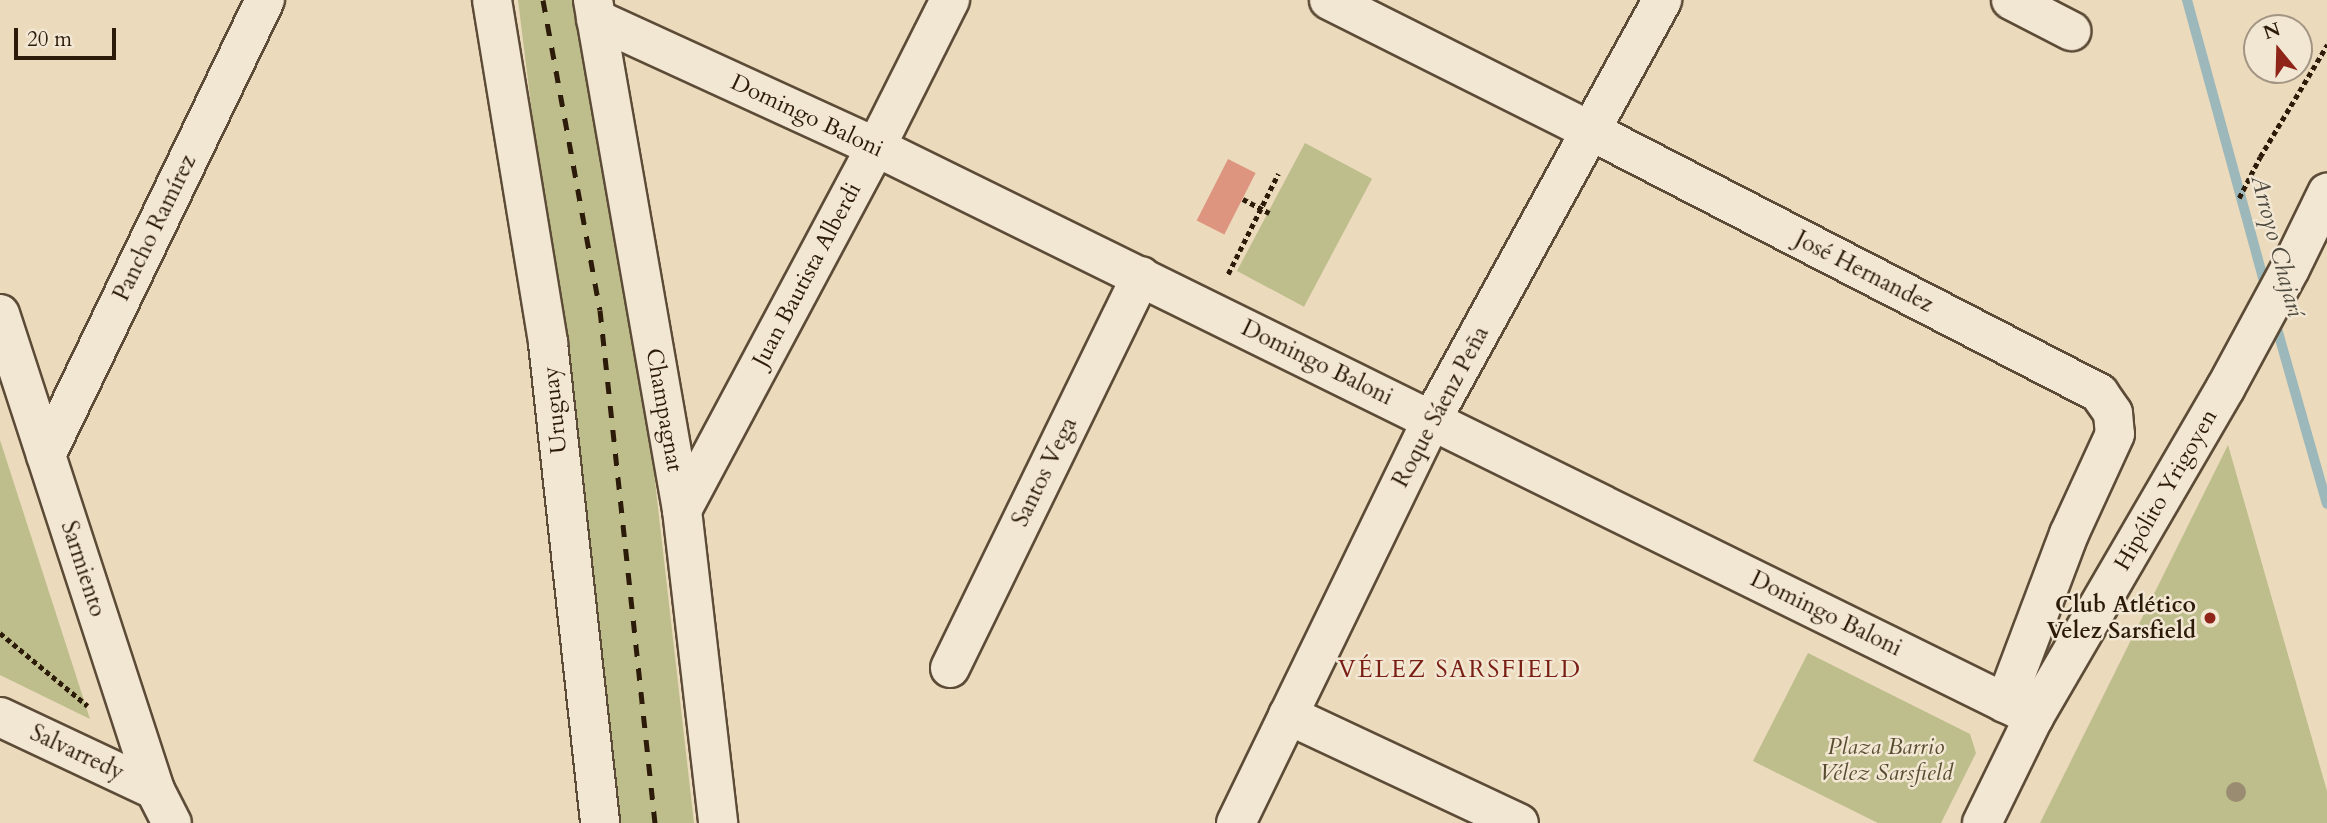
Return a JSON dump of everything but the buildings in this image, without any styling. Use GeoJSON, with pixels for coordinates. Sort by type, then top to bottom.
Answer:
{"type":"FeatureCollection","features":[{"type":"Feature","properties":{"kind":"street","name":"Pancho Ramírez"},"geometry":{"type":"LineString","coordinates":[[46,455],[265,0]]}},
{"type":"Feature","properties":{"kind":"street","name":"Uruguay"},"geometry":{"type":"LineString","coordinates":[[492,0],[548,343],[600,823]]}},
{"type":"Feature","properties":{"kind":"street","name":"Juan Bautista Alberdi"},"geometry":{"type":"LineString","coordinates":[[681,510],[876,147],[950,0]]}},
{"type":"Feature","properties":{"kind":"street","name":"José Hernandez"},"geometry":{"type":"LineString","coordinates":[[1329,0],[1591,131],[2099,393],[2113,413],[2115,434],[2069,534],[2019,710]]}},
{"type":"Feature","properties":{"kind":"street","name":"Roque Sáenz Peña"},"geometry":{"type":"LineString","coordinates":[[1236,823],[1432,419],[1662,0]]}},
{"type":"Feature","properties":{"kind":"street"},"geometry":{"type":"LineString","coordinates":[[2011,0],[2071,31]]}},
{"type":"Feature","properties":{"kind":"street","name":"Domingo Baloni"},"geometry":{"type":"LineString","coordinates":[[595,9],[2019,710]]}},
{"type":"Feature","properties":{"kind":"street","name":"Champagnat"},"geometry":{"type":"LineString","coordinates":[[595,9],[681,510],[718,823]]}},
{"type":"Feature","properties":{"kind":"street","name":"Hipólito Yrigoyen"},"geometry":{"type":"LineString","coordinates":[[1982,823],[2019,710],[2225,389],[2290,269],[2327,193]]}},
{"type":"Feature","properties":{"kind":"street","name":"Santos Vega"},"geometry":{"type":"LineString","coordinates":[[950,668],[1141,276]]}},
{"type":"Feature","properties":{"kind":"street","name":"Sarmiento"},"geometry":{"type":"LineString","coordinates":[[0,314],[155,790],[172,823]]}},
{"type":"Feature","properties":{"kind":"street"},"geometry":{"type":"LineString","coordinates":[[1288,716],[1519,823]]}},
{"type":"Feature","properties":{"kind":"street","name":"Salvarredy"},"geometry":{"type":"LineString","coordinates":[[0,717],[155,790]]}},
{"type":"Feature","properties":{"kind":"path"},"geometry":{"type":"LineString","coordinates":[[2239,198],[2260,157],[2327,46]]}},
{"type":"Feature","properties":{"kind":"path"},"geometry":{"type":"LineString","coordinates":[[1228,274],[1278,174]]}},
{"type":"Feature","properties":{"kind":"path"},"geometry":{"type":"LineString","coordinates":[[1242,199],[1269,213]]}},
{"type":"Feature","properties":{"kind":"path"},"geometry":{"type":"LineString","coordinates":[[0,633],[92,709]]}},
{"type":"Feature","properties":{"kind":"green space"},"geometry":{"type":"Polygon","coordinates":[[[518,0],[593,0],[634,297],[694,823],[615,823],[568,404],[518,0]]]}},
{"type":"Feature","properties":{"kind":"green space"},"geometry":{"type":"Polygon","coordinates":[[[1305,143],[1372,179],[1304,307],[1237,271],[1305,143]]]}},
{"type":"Feature","properties":{"kind":"green space"},"geometry":{"type":"Polygon","coordinates":[[[0,440],[90,719],[0,675],[0,440]]]}},
{"type":"Feature","properties":{"kind":"green space","name":"Club Atlético Velez Sarsfield"},"geometry":{"type":"Polygon","coordinates":[[[2228,445],[2327,791],[2327,823],[2040,823],[2228,445]]]}},
{"type":"Feature","properties":{"kind":"green space","name":"Plaza Barrio Vélez Sarsfield"},"geometry":{"type":"Polygon","coordinates":[[[1808,653],[1970,734],[1976,753],[1941,823],[1878,823],[1753,761],[1808,653]]]}},
{"type":"Feature","properties":{"kind":"waterway","name":"Arroyo Chajarí"},"geometry":{"type":"LineString","coordinates":[[2187,0],[2267,293]]}},
{"type":"Feature","properties":{"kind":"waterway","name":"Arroyo Chajarí"},"geometry":{"type":"LineString","coordinates":[[2274,318],[2327,504]]}},
{"type":"Feature","properties":{"kind":"railway"},"geometry":{"type":"LineString","coordinates":[[543,0],[600,310],[655,823]]}},
{"type":"Feature","properties":{"kind":"place","name":"Club Atlético Velez Sarsfield"},"geometry":{"type":"Point","coordinates":[2210,618]}},
{"type":"Feature","properties":{"kind":"district","name":"VÉLEZ SARSFIELD"},"geometry":{"type":"Point","coordinates":[1460,670]}}]}
